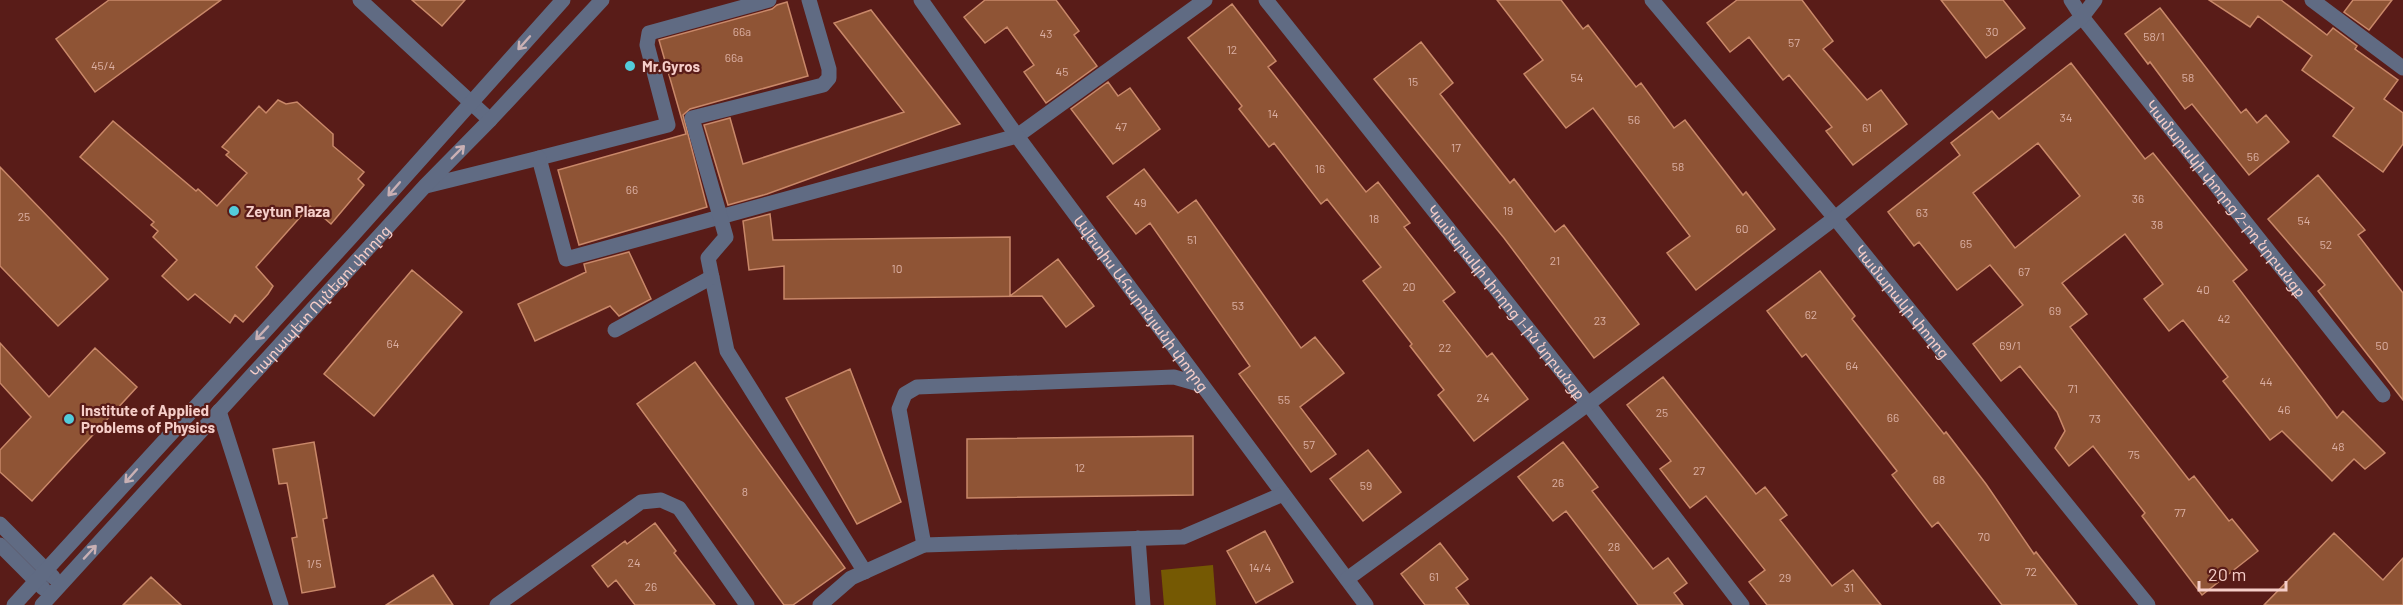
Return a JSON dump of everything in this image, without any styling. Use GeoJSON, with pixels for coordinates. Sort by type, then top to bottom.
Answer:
{"type":"FeatureCollection","features":[{"type":"Feature","properties":{"kind":"street"},"geometry":{"type":"LineString","coordinates":[[360,0],[490,120]]}},
{"type":"Feature","properties":{"kind":"street","name":"Կարապետ Ուլնեցու փողոց"},"geometry":{"type":"LineString","coordinates":[[14,605],[353,235],[563,0]]}},
{"type":"Feature","properties":{"kind":"street","name":"Կարապետ Ուլնեցու փողոց"},"geometry":{"type":"LineString","coordinates":[[51,595],[425,186],[602,0]]}},
{"type":"Feature","properties":{"kind":"street"},"geometry":{"type":"LineString","coordinates":[[668,124],[647,45],[649,33],[769,0]]}},
{"type":"Feature","properties":{"kind":"street"},"geometry":{"type":"LineString","coordinates":[[425,186],[823,85],[828,78],[829,69],[809,0]]}},
{"type":"Feature","properties":{"kind":"street","name":"Ավետիս Ահարոնյանի փողոց"},"geometry":{"type":"LineString","coordinates":[[921,0],[1017,136],[1366,605]]}},
{"type":"Feature","properties":{"kind":"street"},"geometry":{"type":"LineString","coordinates":[[539,158],[566,259],[1017,136],[1205,0]]}},
{"type":"Feature","properties":{"kind":"street","name":"Կամարակի փողոց 1-ին նրբանցք"},"geometry":{"type":"LineString","coordinates":[[1266,0],[1588,404],[1742,605]]}},
{"type":"Feature","properties":{"kind":"street","name":"Կամարակի փողոց"},"geometry":{"type":"LineString","coordinates":[[1652,0],[1835,218],[2148,605]]}},
{"type":"Feature","properties":{"kind":"street","name":"Կամարակի փողոց 2-րդ նրբանցք"},"geometry":{"type":"LineString","coordinates":[[2071,0],[2082,17],[2383,395]]}},
{"type":"Feature","properties":{"kind":"street"},"geometry":{"type":"LineString","coordinates":[[1347,579],[1588,404],[1835,218],[2082,17],[2095,0]]}},
{"type":"Feature","properties":{"kind":"street"},"geometry":{"type":"LineString","coordinates":[[2312,0],[2403,68]]}},
{"type":"Feature","properties":{"kind":"street"},"geometry":{"type":"LineString","coordinates":[[692,118],[726,237],[708,258],[726,351],[865,572]]}},
{"type":"Feature","properties":{"kind":"street"},"geometry":{"type":"LineString","coordinates":[[615,330],[712,277]]}},
{"type":"Feature","properties":{"kind":"street"},"geometry":{"type":"LineString","coordinates":[[924,545],[899,409],[905,394],[917,387],[1174,377],[1202,385]]}},
{"type":"Feature","properties":{"kind":"street"},"geometry":{"type":"LineString","coordinates":[[219,411],[281,605]]}},
{"type":"Feature","properties":{"kind":"street"},"geometry":{"type":"LineString","coordinates":[[820,605],[851,578],[924,545],[1184,537],[1283,494]]}},
{"type":"Feature","properties":{"kind":"street"},"geometry":{"type":"LineString","coordinates":[[497,605],[641,502],[661,500],[679,508],[747,605]]}},
{"type":"Feature","properties":{"kind":"street"},"geometry":{"type":"LineString","coordinates":[[0,524],[41,576],[51,595]]}},
{"type":"Feature","properties":{"kind":"street"},"geometry":{"type":"LineString","coordinates":[[1138,538],[1143,605]]}},
{"type":"Feature","properties":{"kind":"street"},"geometry":{"type":"LineString","coordinates":[[0,546],[41,576]]}},
{"type":"Feature","properties":{"kind":"shaded area"},"geometry":{"type":"Polygon","coordinates":[[[1213,565],[1216,605],[1164,605],[1161,570],[1213,565]]]}},
{"type":"Feature","properties":{"kind":"building"},"geometry":{"type":"Polygon","coordinates":[[[109,0],[221,0],[95,92],[56,39],[109,0]]]}},
{"type":"Feature","properties":{"kind":"building"},"geometry":{"type":"Polygon","coordinates":[[[412,0],[465,0],[442,26],[412,0]]]}},
{"type":"Feature","properties":{"kind":"building"},"geometry":{"type":"Polygon","coordinates":[[[985,0],[1056,0],[1079,31],[1074,35],[1097,66],[1046,103],[1024,72],[1034,65],[1007,27],[985,43],[964,17],[985,0]]]}},
{"type":"Feature","properties":{"kind":"building"},"geometry":{"type":"Polygon","coordinates":[[[1497,0],[1561,0],[1583,29],[1588,25],[1636,87],[1641,83],[1674,128],[1685,120],[1743,195],[1746,192],[1775,229],[1696,290],[1667,253],[1690,236],[1593,108],[1566,128],[1524,74],[1543,60],[1497,0]]]}},
{"type":"Feature","properties":{"kind":"building"},"geometry":{"type":"Polygon","coordinates":[[[1737,0],[1802,0],[1833,41],[1823,49],[1867,100],[1881,90],[1907,124],[1853,165],[1826,131],[1832,127],[1789,75],[1783,80],[1749,37],[1730,52],[1707,23],[1737,0]]]}},
{"type":"Feature","properties":{"kind":"building"},"geometry":{"type":"Polygon","coordinates":[[[1941,0],[2003,0],[2025,28],[1986,58],[1941,0]]]}},
{"type":"Feature","properties":{"kind":"building"},"geometry":{"type":"Polygon","coordinates":[[[2209,0],[2281,0],[2327,35],[2333,28],[2357,46],[2355,49],[2398,80],[2384,99],[2403,113],[2403,144],[2383,172],[2333,136],[2354,108],[2302,70],[2312,56],[2258,16],[2250,27],[2209,0]]]}},
{"type":"Feature","properties":{"kind":"building"},"geometry":{"type":"Polygon","coordinates":[[[2353,0],[2392,0],[2369,30],[2344,12],[2353,0]]]}},
{"type":"Feature","properties":{"kind":"building"},"geometry":{"type":"Polygon","coordinates":[[[787,2],[808,76],[690,109],[683,115],[707,207],[579,245],[558,170],[686,134],[659,40],[772,9],[787,2]]]}},
{"type":"Feature","properties":{"kind":"building"},"geometry":{"type":"Polygon","coordinates":[[[1232,4],[1276,61],[1268,67],[1366,192],[1378,182],[1410,223],[1404,227],[1455,292],[1443,301],[1487,357],[1492,353],[1528,399],[1474,441],[1438,395],[1444,390],[1363,281],[1381,267],[1327,199],[1321,204],[1274,143],[1269,147],[1239,109],[1242,106],[1188,38],[1232,4]]]}},
{"type":"Feature","properties":{"kind":"building"},"geometry":{"type":"Polygon","coordinates":[[[2160,8],[2241,113],[2246,109],[2257,123],[2266,115],[2289,142],[2249,175],[2192,104],[2185,109],[2150,62],[2148,64],[2125,34],[2160,8]]]}},
{"type":"Feature","properties":{"kind":"building"},"geometry":{"type":"Polygon","coordinates":[[[871,10],[960,124],[767,194],[728,205],[704,125],[730,118],[743,164],[904,112],[834,23],[871,10]]]}},
{"type":"Feature","properties":{"kind":"building"},"geometry":{"type":"Polygon","coordinates":[[[1421,42],[1453,83],[1440,94],[1510,183],[1514,179],[1555,232],[1564,225],[1639,324],[1594,358],[1504,238],[1374,79],[1421,42]]]}},
{"type":"Feature","properties":{"kind":"building"},"geometry":{"type":"Polygon","coordinates":[[[2071,63],[2145,159],[2153,153],[2247,270],[2233,281],[2337,418],[2343,411],[2385,453],[2365,469],[2354,459],[2332,481],[2282,431],[2270,440],[2223,381],[2228,377],[2183,320],[2169,331],[2144,299],[2163,284],[2125,234],[2062,283],[2087,314],[2070,327],[2189,480],[2194,476],[2229,521],[2232,519],[2258,551],[2202,595],[2142,516],[2145,513],[2093,446],[2069,466],[2055,448],[2065,431],[2057,412],[2020,366],[2001,381],[1973,344],[2023,305],[1990,265],[1957,290],[1919,242],[1914,246],[1888,212],[1960,155],[1951,143],[1992,111],[1999,119],[2071,63]],[[2038,143],[1973,193],[2015,248],[2080,196],[2038,143]]]}},
{"type":"Feature","properties":{"kind":"building"},"geometry":{"type":"Polygon","coordinates":[[[1108,82],[1118,96],[1130,88],[1160,129],[1113,164],[1071,109],[1108,82]]]}},
{"type":"Feature","properties":{"kind":"building","name":"Zeytun Plaza"},"geometry":{"type":"Polygon","coordinates":[[[278,100],[286,104],[297,102],[333,134],[333,146],[364,172],[358,179],[364,185],[331,224],[310,206],[256,267],[273,286],[268,294],[243,322],[235,315],[230,323],[195,294],[188,300],[162,276],[177,260],[153,237],[158,231],[151,225],[154,222],[80,157],[113,121],[217,206],[247,173],[226,155],[229,152],[222,147],[259,106],[266,113],[278,100]]]}},
{"type":"Feature","properties":{"kind":"building"},"geometry":{"type":"Polygon","coordinates":[[[0,167],[108,279],[58,326],[0,266],[0,167]]]}},
{"type":"Feature","properties":{"kind":"building"},"geometry":{"type":"Polygon","coordinates":[[[1144,169],[1178,213],[1196,200],[1301,348],[1315,337],[1344,373],[1300,407],[1336,454],[1311,472],[1239,374],[1250,366],[1150,223],[1136,234],[1107,197],[1144,169]]]}},
{"type":"Feature","properties":{"kind":"building"},"geometry":{"type":"Polygon","coordinates":[[[2318,175],[2365,230],[2358,235],[2403,293],[2403,400],[2318,291],[2325,285],[2268,219],[2318,175]]]}},
{"type":"Feature","properties":{"kind":"building"},"geometry":{"type":"Polygon","coordinates":[[[770,214],[773,240],[1010,237],[1010,296],[1058,259],[1094,306],[1066,327],[1042,296],[784,299],[784,266],[749,270],[743,221],[770,214]]]}},
{"type":"Feature","properties":{"kind":"building"},"geometry":{"type":"Polygon","coordinates":[[[629,252],[651,299],[619,316],[610,306],[535,341],[518,304],[586,272],[584,264],[629,252]]]}},
{"type":"Feature","properties":{"kind":"building"},"geometry":{"type":"Polygon","coordinates":[[[412,270],[462,312],[374,416],[324,374],[412,270]]]}},
{"type":"Feature","properties":{"kind":"building"},"geometry":{"type":"Polygon","coordinates":[[[1820,271],[1855,316],[1852,319],[1944,434],[1946,432],[1986,484],[2034,554],[2036,552],[2077,605],[2002,605],[1938,522],[1932,527],[1892,475],[1897,471],[1806,354],[1802,357],[1767,311],[1820,271]]]}},
{"type":"Feature","properties":{"kind":"building","name":"Institute of Applied Problems of Physics"},"geometry":{"type":"Polygon","coordinates":[[[0,343],[49,397],[95,348],[137,387],[32,501],[0,472],[0,450],[31,417],[0,383],[0,343]]]}},
{"type":"Feature","properties":{"kind":"building"},"geometry":{"type":"Polygon","coordinates":[[[695,362],[845,568],[793,605],[784,605],[637,404],[695,362]]]}},
{"type":"Feature","properties":{"kind":"building"},"geometry":{"type":"Polygon","coordinates":[[[850,369],[901,502],[857,524],[786,398],[850,369]]]}},
{"type":"Feature","properties":{"kind":"building"},"geometry":{"type":"Polygon","coordinates":[[[1663,377],[1756,494],[1765,487],[1787,515],[1780,520],[1832,586],[1853,570],[1881,605],[1767,605],[1749,582],[1765,570],[1706,496],[1690,508],[1660,469],[1671,461],[1627,405],[1663,377]]]}},
{"type":"Feature","properties":{"kind":"building"},"geometry":{"type":"Polygon","coordinates":[[[1193,436],[1193,495],[967,498],[967,439],[1193,436]]]}},
{"type":"Feature","properties":{"kind":"building"},"geometry":{"type":"Polygon","coordinates":[[[314,442],[327,518],[323,519],[335,587],[302,593],[292,538],[297,537],[287,483],[279,484],[273,449],[314,442]]]}},
{"type":"Feature","properties":{"kind":"building"},"geometry":{"type":"Polygon","coordinates":[[[1563,442],[1598,487],[1592,491],[1653,569],[1668,558],[1687,583],[1674,593],[1683,605],[1638,605],[1566,511],[1553,521],[1518,477],[1563,442]]]}},
{"type":"Feature","properties":{"kind":"building"},"geometry":{"type":"Polygon","coordinates":[[[1368,450],[1401,492],[1363,521],[1330,479],[1368,450]]]}},
{"type":"Feature","properties":{"kind":"building"},"geometry":{"type":"Polygon","coordinates":[[[655,523],[676,551],[674,553],[715,605],[635,605],[616,580],[608,587],[592,566],[625,541],[627,544],[655,523]]]}},
{"type":"Feature","properties":{"kind":"building"},"geometry":{"type":"Polygon","coordinates":[[[1265,531],[1293,582],[1256,603],[1227,551],[1265,531]]]}},
{"type":"Feature","properties":{"kind":"building"},"geometry":{"type":"Polygon","coordinates":[[[2334,533],[2383,580],[2403,558],[2403,605],[2264,605],[2334,533]]]}},
{"type":"Feature","properties":{"kind":"building"},"geometry":{"type":"Polygon","coordinates":[[[1440,543],[1468,579],[1456,588],[1469,605],[1425,605],[1401,574],[1440,543]]]}},
{"type":"Feature","properties":{"kind":"building"},"geometry":{"type":"Polygon","coordinates":[[[433,575],[453,605],[386,605],[433,575]]]}},
{"type":"Feature","properties":{"kind":"building"},"geometry":{"type":"Polygon","coordinates":[[[151,577],[181,605],[123,605],[151,577]]]}},
{"type":"Feature","properties":{"kind":"place","name":"Mr.Gyros"},"geometry":{"type":"Point","coordinates":[630,66]}},
{"type":"Feature","properties":{"kind":"place","name":"Zeytun Plaza"},"geometry":{"type":"Point","coordinates":[234,211]}},
{"type":"Feature","properties":{"kind":"place","name":"Institute of Applied Problems of Physics"},"geometry":{"type":"Point","coordinates":[69,419]}}]}
